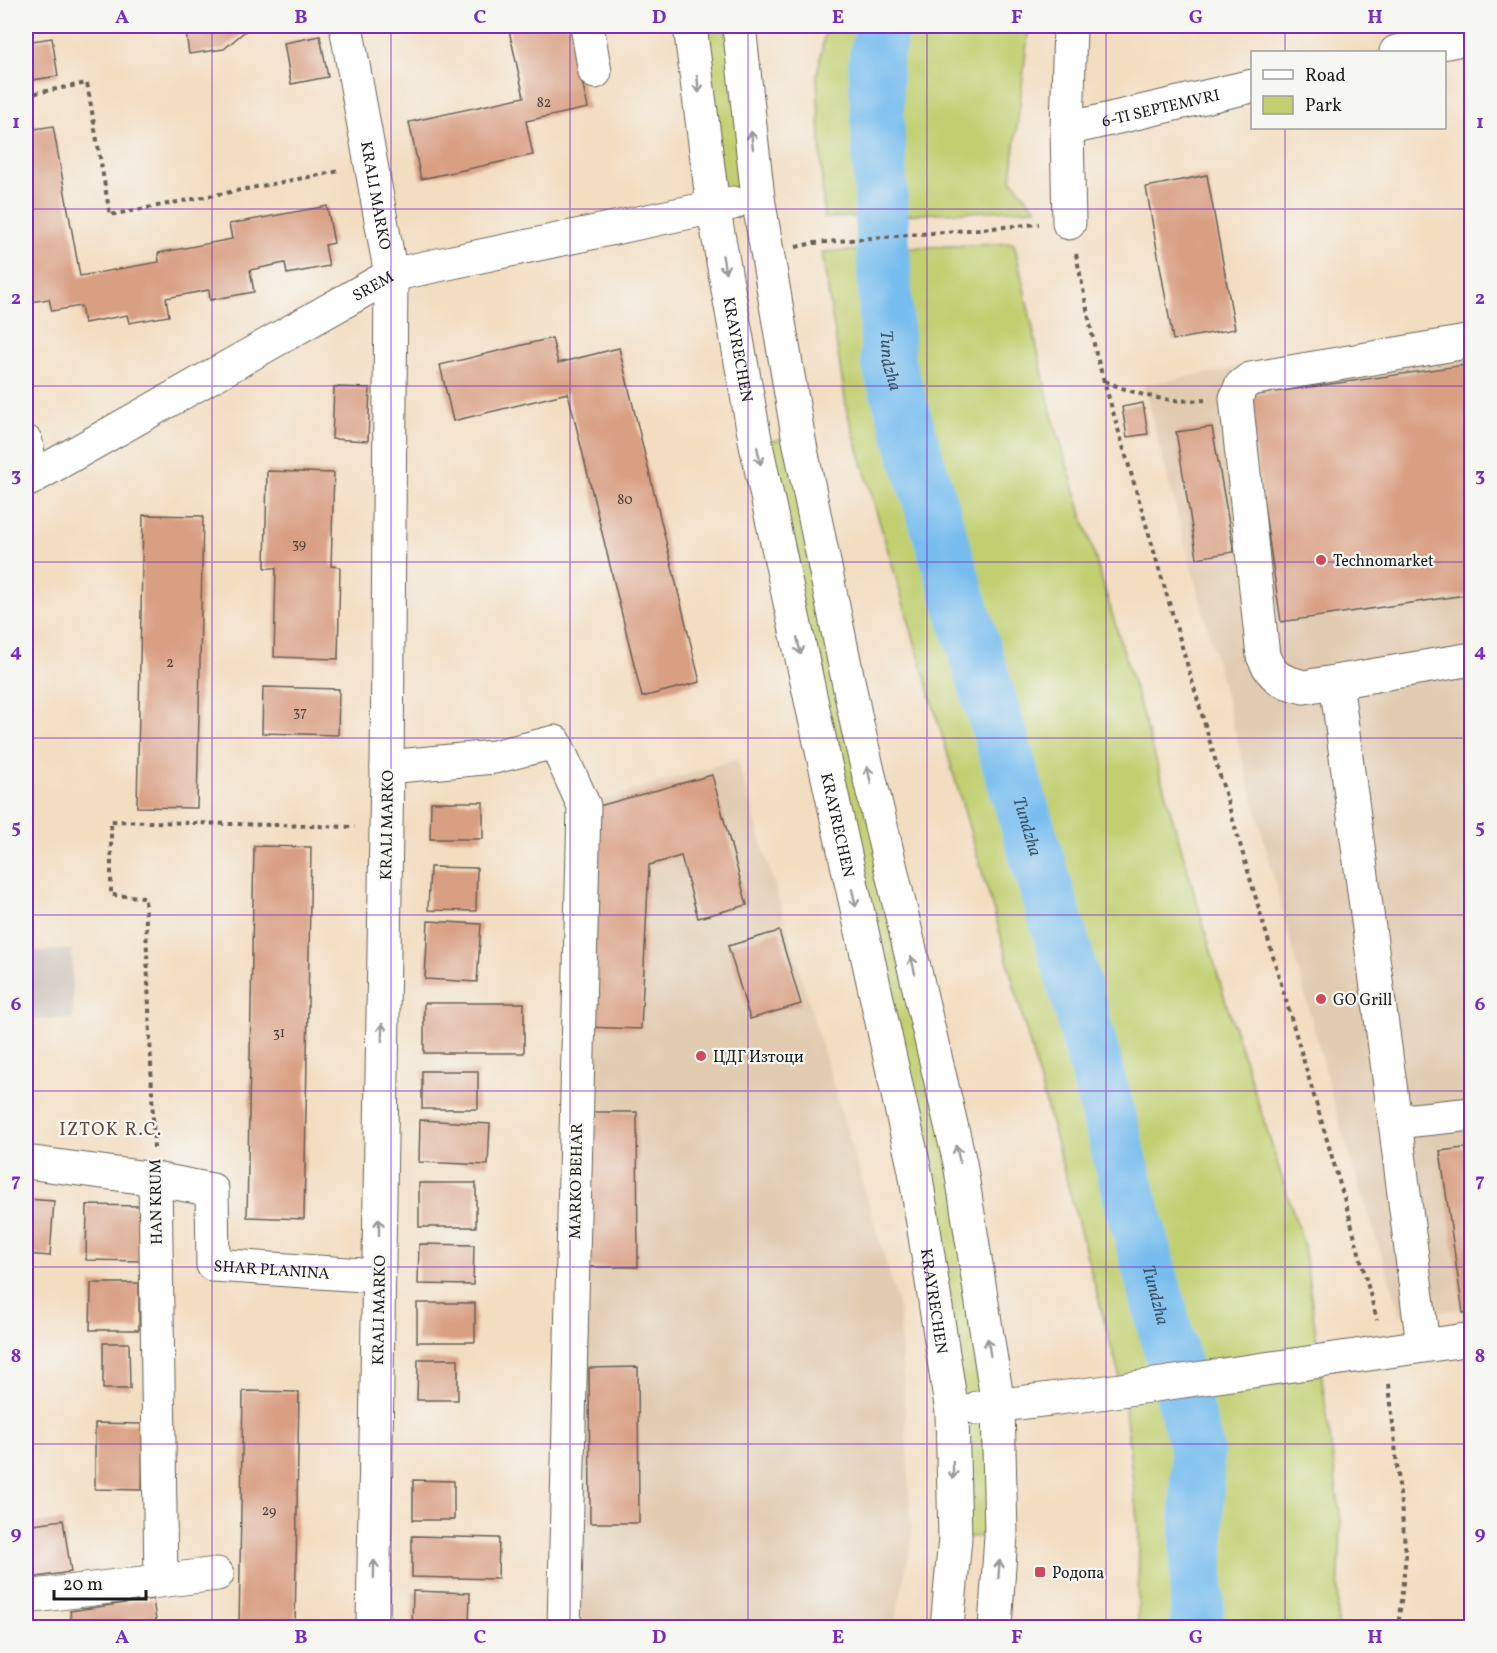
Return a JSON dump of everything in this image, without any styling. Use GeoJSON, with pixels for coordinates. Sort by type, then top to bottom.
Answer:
{"type":"FeatureCollection","features":[{"type":"Feature","properties":{"kind":"street","name":"KRALI MARKO"},"geometry":{"type":"LineString","coordinates":[[346,26],[391,275],[387,767],[373,1628]]}},
{"type":"Feature","properties":{"kind":"street"},"geometry":{"type":"LineString","coordinates":[[587,26],[595,72]]}},
{"type":"Feature","properties":{"kind":"street","name":"KRAYRECHEN"},"geometry":{"type":"LineString","coordinates":[[690,26],[713,206],[756,445],[915,1171],[952,1412],[955,1539],[948,1628]]}},
{"type":"Feature","properties":{"kind":"street"},"geometry":{"type":"LineString","coordinates":[[739,26],[758,198],[798,435],[857,724],[960,1163],[998,1405],[1001,1535],[995,1628]]}},
{"type":"Feature","properties":{"kind":"street"},"geometry":{"type":"LineString","coordinates":[[1059,223],[1067,129],[1070,26]]}},
{"type":"Feature","properties":{"kind":"street"},"geometry":{"type":"LineString","coordinates":[[1407,42],[1472,37]]}},
{"type":"Feature","properties":{"kind":"street","name":"6-TI SEPTEMVRI"},"geometry":{"type":"LineString","coordinates":[[1067,129],[1251,86]]}},
{"type":"Feature","properties":{"kind":"street","name":"SREM"},"geometry":{"type":"LineString","coordinates":[[29,479],[391,275],[758,198]]}},
{"type":"Feature","properties":{"kind":"street"},"geometry":{"type":"LineString","coordinates":[[1472,341],[1250,379],[1241,386],[1236,398],[1263,656],[1270,672],[1281,681],[1304,687],[1472,659]]}},
{"type":"Feature","properties":{"kind":"street"},"geometry":{"type":"LineString","coordinates":[[26,442],[29,479]]}},
{"type":"Feature","properties":{"kind":"street"},"geometry":{"type":"LineString","coordinates":[[1336,682],[1423,1345]]}},
{"type":"Feature","properties":{"kind":"street","name":"MARKO BEHAR"},"geometry":{"type":"LineString","coordinates":[[387,767],[494,757],[555,742],[584,806],[564,1628]]}},
{"type":"Feature","properties":{"kind":"street"},"geometry":{"type":"LineString","coordinates":[[1395,1122],[1472,1114]]}},
{"type":"Feature","properties":{"kind":"street","name":"SHAR PLANINA"},"geometry":{"type":"LineString","coordinates":[[26,1162],[155,1179],[212,1190],[213,1265],[378,1276]]}},
{"type":"Feature","properties":{"kind":"street","name":"HAN KRUM"},"geometry":{"type":"LineString","coordinates":[[155,1179],[161,1580]]}},
{"type":"Feature","properties":{"kind":"street"},"geometry":{"type":"LineString","coordinates":[[952,1412],[1472,1340]]}},
{"type":"Feature","properties":{"kind":"street"},"geometry":{"type":"LineString","coordinates":[[26,1597],[217,1574]]}},
{"type":"Feature","properties":{"kind":"path"},"geometry":{"type":"LineString","coordinates":[[26,95],[87,84],[110,215],[371,165]]}},
{"type":"Feature","properties":{"kind":"path"},"geometry":{"type":"LineString","coordinates":[[814,243],[1059,223],[1346,1203],[1377,1353],[1406,1555],[1398,1628]]}},
{"type":"Feature","properties":{"kind":"path"},"geometry":{"type":"LineString","coordinates":[[1104,381],[1131,393],[1162,400],[1197,401],[1236,398]]}},
{"type":"Feature","properties":{"kind":"path","name":"HAN KRUM"},"geometry":{"type":"LineString","coordinates":[[155,1179],[145,897],[111,896],[111,821],[386,828]]}},
{"type":"Feature","properties":{"kind":"shaded area"},"geometry":{"type":"Polygon","coordinates":[[[1471,326],[1471,1308],[1401,1316],[1339,1123],[1143,385],[1471,326]]]}},
{"type":"Feature","properties":{"kind":"shaded area","name":"ЦДГ Изтоци"},"geometry":{"type":"Polygon","coordinates":[[[737,759],[899,1307],[912,1540],[894,1627],[564,1628],[584,806],[737,759]]]}},
{"type":"Feature","properties":{"kind":"shaded area"},"geometry":{"type":"Polygon","coordinates":[[[72,950],[73,1019],[26,1019],[26,951],[72,950]]]}},
{"type":"Feature","properties":{"kind":"green space"},"geometry":{"type":"Polygon","coordinates":[[[690,26],[739,26],[758,198],[713,206],[690,26]]]}},
{"type":"Feature","properties":{"kind":"green space"},"geometry":{"type":"Polygon","coordinates":[[[826,26],[1029,26],[1011,179],[1036,209],[824,218],[817,76],[826,26]]]}},
{"type":"Feature","properties":{"kind":"green space"},"geometry":{"type":"Polygon","coordinates":[[[1014,243],[1051,412],[1144,719],[1224,996],[1304,1246],[1341,1520],[1337,1627],[1138,1627],[1139,1537],[1123,1390],[998,926],[847,411],[822,252],[1014,243]]]}},
{"type":"Feature","properties":{"kind":"green space"},"geometry":{"type":"Polygon","coordinates":[[[798,435],[960,1163],[1001,1535],[955,1538],[952,1412],[757,445],[798,435]]]}},
{"type":"Feature","properties":{"kind":"building"},"geometry":{"type":"Polygon","coordinates":[[[185,26],[251,26],[224,49],[189,54],[185,26]]]}},
{"type":"Feature","properties":{"kind":"building"},"geometry":{"type":"Polygon","coordinates":[[[508,26],[570,26],[588,108],[526,121],[533,155],[421,179],[409,122],[524,97],[508,26]]]}},
{"type":"Feature","properties":{"kind":"building"},"geometry":{"type":"Polygon","coordinates":[[[320,36],[328,77],[291,84],[284,43],[320,36]]]}},
{"type":"Feature","properties":{"kind":"building"},"geometry":{"type":"Polygon","coordinates":[[[52,38],[58,76],[26,81],[26,42],[52,38]]]}},
{"type":"Feature","properties":{"kind":"building"},"geometry":{"type":"Polygon","coordinates":[[[33,114],[35,129],[53,126],[80,276],[159,262],[158,253],[232,239],[229,224],[327,206],[334,243],[325,245],[329,266],[287,274],[285,263],[250,270],[254,292],[210,300],[209,290],[166,298],[169,316],[129,323],[127,315],[84,323],[81,306],[52,311],[49,299],[30,302],[26,277],[26,115],[33,114]]]}},
{"type":"Feature","properties":{"kind":"building"},"geometry":{"type":"Polygon","coordinates":[[[1207,175],[1235,329],[1173,340],[1146,187],[1207,175]]]}},
{"type":"Feature","properties":{"kind":"building"},"geometry":{"type":"Polygon","coordinates":[[[552,338],[558,363],[619,348],[700,682],[642,697],[568,393],[453,421],[440,365],[552,338]]]}},
{"type":"Feature","properties":{"kind":"building"},"geometry":{"type":"Polygon","coordinates":[[[1472,364],[1472,594],[1281,622],[1248,396],[1472,364]]]}},
{"type":"Feature","properties":{"kind":"building"},"geometry":{"type":"Polygon","coordinates":[[[334,387],[370,388],[368,441],[332,439],[334,387]]]}},
{"type":"Feature","properties":{"kind":"building"},"geometry":{"type":"Polygon","coordinates":[[[1143,403],[1148,434],[1127,437],[1122,407],[1143,403]]]}},
{"type":"Feature","properties":{"kind":"building"},"geometry":{"type":"Polygon","coordinates":[[[1212,427],[1234,552],[1197,558],[1176,432],[1212,427]]]}},
{"type":"Feature","properties":{"kind":"building"},"geometry":{"type":"Polygon","coordinates":[[[267,471],[334,473],[331,566],[340,567],[338,659],[274,657],[276,568],[265,568],[267,471]]]}},
{"type":"Feature","properties":{"kind":"building"},"geometry":{"type":"Polygon","coordinates":[[[143,515],[203,516],[197,808],[137,807],[143,515]]]}},
{"type":"Feature","properties":{"kind":"building"},"geometry":{"type":"Polygon","coordinates":[[[263,687],[339,689],[338,735],[262,733],[263,687]]]}},
{"type":"Feature","properties":{"kind":"building"},"geometry":{"type":"Polygon","coordinates":[[[712,775],[747,905],[698,918],[681,856],[649,865],[641,1029],[585,1027],[595,807],[712,775]]]}},
{"type":"Feature","properties":{"kind":"building"},"geometry":{"type":"Polygon","coordinates":[[[431,802],[483,802],[483,839],[430,839],[431,802]]]}},
{"type":"Feature","properties":{"kind":"building"},"geometry":{"type":"Polygon","coordinates":[[[254,846],[311,847],[304,1219],[247,1217],[254,846]]]}},
{"type":"Feature","properties":{"kind":"building"},"geometry":{"type":"Polygon","coordinates":[[[430,867],[477,868],[476,911],[428,910],[430,867]]]}},
{"type":"Feature","properties":{"kind":"building"},"geometry":{"type":"Polygon","coordinates":[[[428,921],[481,924],[477,982],[425,979],[428,921]]]}},
{"type":"Feature","properties":{"kind":"building"},"geometry":{"type":"Polygon","coordinates":[[[779,931],[801,1004],[750,1019],[728,946],[779,931]]]}},
{"type":"Feature","properties":{"kind":"building"},"geometry":{"type":"Polygon","coordinates":[[[424,1003],[524,1003],[524,1053],[424,1053],[424,1003]]]}},
{"type":"Feature","properties":{"kind":"building"},"geometry":{"type":"Polygon","coordinates":[[[422,1071],[478,1071],[478,1109],[422,1109],[422,1071]]]}},
{"type":"Feature","properties":{"kind":"building"},"geometry":{"type":"Polygon","coordinates":[[[588,1112],[637,1112],[638,1267],[589,1267],[588,1112]]]}},
{"type":"Feature","properties":{"kind":"building"},"geometry":{"type":"Polygon","coordinates":[[[420,1120],[490,1124],[488,1165],[419,1162],[420,1120]]]}},
{"type":"Feature","properties":{"kind":"building"},"geometry":{"type":"Polygon","coordinates":[[[1472,1147],[1472,1312],[1463,1313],[1440,1151],[1472,1147]]]}},
{"type":"Feature","properties":{"kind":"building"},"geometry":{"type":"Polygon","coordinates":[[[419,1183],[476,1183],[476,1227],[419,1227],[419,1183]]]}},
{"type":"Feature","properties":{"kind":"building"},"geometry":{"type":"Polygon","coordinates":[[[26,1199],[54,1201],[50,1256],[26,1254],[26,1199]]]}},
{"type":"Feature","properties":{"kind":"building"},"geometry":{"type":"Polygon","coordinates":[[[87,1205],[143,1206],[142,1261],[86,1260],[87,1205]]]}},
{"type":"Feature","properties":{"kind":"building"},"geometry":{"type":"Polygon","coordinates":[[[419,1244],[474,1245],[473,1285],[418,1284],[419,1244]]]}},
{"type":"Feature","properties":{"kind":"building"},"geometry":{"type":"Polygon","coordinates":[[[91,1283],[139,1283],[139,1330],[90,1330],[91,1283]]]}},
{"type":"Feature","properties":{"kind":"building"},"geometry":{"type":"Polygon","coordinates":[[[417,1303],[475,1303],[475,1342],[417,1342],[417,1303]]]}},
{"type":"Feature","properties":{"kind":"building"},"geometry":{"type":"Polygon","coordinates":[[[103,1343],[129,1343],[130,1389],[103,1389],[103,1343]]]}},
{"type":"Feature","properties":{"kind":"building"},"geometry":{"type":"Polygon","coordinates":[[[418,1359],[458,1359],[458,1400],[417,1400],[418,1359]]]}},
{"type":"Feature","properties":{"kind":"building"},"geometry":{"type":"Polygon","coordinates":[[[638,1367],[639,1523],[590,1523],[589,1368],[638,1367]]]}},
{"type":"Feature","properties":{"kind":"building"},"geometry":{"type":"Polygon","coordinates":[[[243,1391],[299,1392],[295,1628],[239,1628],[243,1391]]]}},
{"type":"Feature","properties":{"kind":"building"},"geometry":{"type":"Polygon","coordinates":[[[95,1423],[143,1424],[142,1490],[95,1489],[95,1423]]]}},
{"type":"Feature","properties":{"kind":"building"},"geometry":{"type":"Polygon","coordinates":[[[413,1480],[454,1481],[454,1520],[413,1520],[413,1480]]]}},
{"type":"Feature","properties":{"kind":"building"},"geometry":{"type":"Polygon","coordinates":[[[63,1520],[71,1572],[30,1578],[26,1525],[63,1520]]]}},
{"type":"Feature","properties":{"kind":"building"},"geometry":{"type":"Polygon","coordinates":[[[412,1536],[499,1538],[498,1579],[412,1577],[412,1536]]]}},
{"type":"Feature","properties":{"kind":"building"},"geometry":{"type":"Polygon","coordinates":[[[413,1591],[470,1593],[469,1628],[412,1628],[413,1591]]]}},
{"type":"Feature","properties":{"kind":"building"},"geometry":{"type":"Polygon","coordinates":[[[153,1599],[157,1628],[72,1628],[70,1611],[153,1599]]]}},
{"type":"Feature","properties":{"kind":"waterway","name":"Tundzha"},"geometry":{"type":"LineString","coordinates":[[883,26],[875,61],[888,362],[1066,954],[1197,1450],[1197,1628]]}},
{"type":"Feature","properties":{"kind":"place","name":"Technomarket"},"geometry":{"type":"Point","coordinates":[1321,560]}},
{"type":"Feature","properties":{"kind":"place","name":"GO Grill"},"geometry":{"type":"Point","coordinates":[1321,999]}},
{"type":"Feature","properties":{"kind":"place","name":"ЦДГ Изтоци"},"geometry":{"type":"Point","coordinates":[701,1056]}},
{"type":"Feature","properties":{"kind":"place","name":"Родопа"},"geometry":{"type":"Point","coordinates":[1040,1572]}},
{"type":"Feature","properties":{"kind":"district","name":"IZTOK R.C."},"geometry":{"type":"Point","coordinates":[111,1129]}}]}
